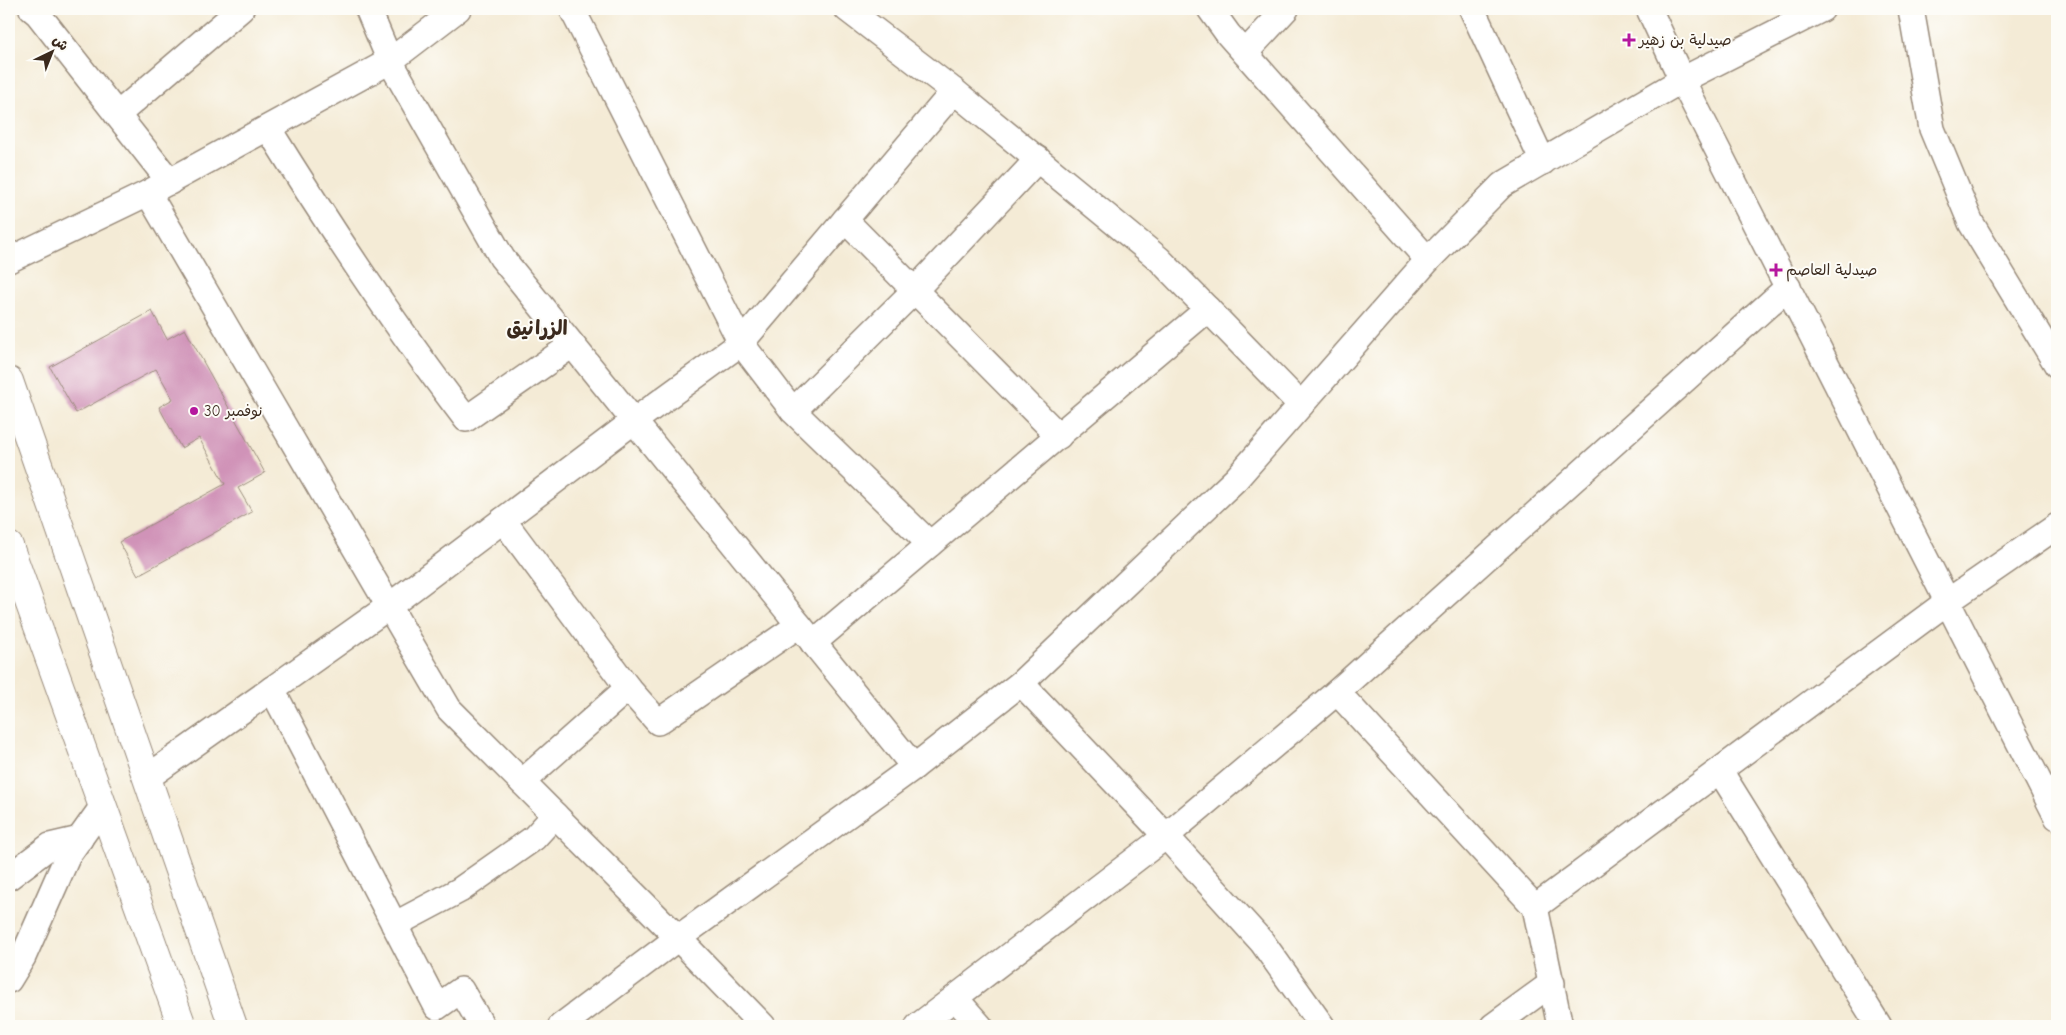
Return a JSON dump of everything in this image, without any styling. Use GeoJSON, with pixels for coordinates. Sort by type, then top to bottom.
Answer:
{"type":"FeatureCollection","features":[{"type":"Feature","properties":{"kind":"street"},"geometry":{"type":"LineString","coordinates":[[117,115],[241,9]]}},
{"type":"Feature","properties":{"kind":"street"},"geometry":{"type":"LineString","coordinates":[[368,9],[390,61],[502,258],[914,767]]}},
{"type":"Feature","properties":{"kind":"street"},"geometry":{"type":"LineString","coordinates":[[9,260],[159,187],[390,61],[458,9]]}},
{"type":"Feature","properties":{"kind":"street"},"geometry":{"type":"LineString","coordinates":[[572,9],[741,343],[793,411],[930,544]]}},
{"type":"Feature","properties":{"kind":"street"},"geometry":{"type":"LineString","coordinates":[[847,9],[954,90],[1159,259],[1301,405]]}},
{"type":"Feature","properties":{"kind":"street"},"geometry":{"type":"LineString","coordinates":[[1210,9],[1245,53],[1428,260]]}},
{"type":"Feature","properties":{"kind":"street"},"geometry":{"type":"LineString","coordinates":[[1245,53],[1286,9]]}},
{"type":"Feature","properties":{"kind":"street"},"geometry":{"type":"LineString","coordinates":[[1472,9],[1543,162]]}},
{"type":"Feature","properties":{"kind":"street"},"geometry":{"type":"LineString","coordinates":[[1649,9],[1682,80],[2057,817]]}},
{"type":"Feature","properties":{"kind":"street"},"geometry":{"type":"LineString","coordinates":[[561,1026],[678,938],[914,767],[1021,683],[1236,479],[1428,260],[1502,185],[1682,80],[1822,9]]}},
{"type":"Feature","properties":{"kind":"street"},"geometry":{"type":"LineString","coordinates":[[1911,9],[1932,129],[1971,223],[2057,365]]}},
{"type":"Feature","properties":{"kind":"street"},"geometry":{"type":"LineString","coordinates":[[38,10],[117,115],[159,187],[388,607],[449,709],[678,938],[763,1026]]}},
{"type":"Feature","properties":{"kind":"street"},"geometry":{"type":"LineString","coordinates":[[148,777],[388,607],[634,421],[741,343],[954,90]]}},
{"type":"Feature","properties":{"kind":"street"},"geometry":{"type":"LineString","coordinates":[[268,128],[312,200],[421,360],[466,420],[572,345]]}},
{"type":"Feature","properties":{"kind":"street"},"geometry":{"type":"LineString","coordinates":[[793,411],[915,290],[1038,159]]}},
{"type":"Feature","properties":{"kind":"street"},"geometry":{"type":"LineString","coordinates":[[845,220],[1059,436]]}},
{"type":"Feature","properties":{"kind":"street"},"geometry":{"type":"LineString","coordinates":[[918,1026],[1166,836],[1337,692],[1788,287]]}},
{"type":"Feature","properties":{"kind":"street"},"geometry":{"type":"LineString","coordinates":[[503,520],[628,688],[658,722],[806,634],[930,544],[1208,309]]}},
{"type":"Feature","properties":{"kind":"street"},"geometry":{"type":"LineString","coordinates":[[9,381],[233,1026]]}},
{"type":"Feature","properties":{"kind":"street"},"geometry":{"type":"LineString","coordinates":[[1535,907],[1948,602],[2057,526]]}},
{"type":"Feature","properties":{"kind":"street"},"geometry":{"type":"LineString","coordinates":[[9,546],[182,1026]]}},
{"type":"Feature","properties":{"kind":"street"},"geometry":{"type":"LineString","coordinates":[[1021,683],[1166,836],[1262,942],[1322,1026]]}},
{"type":"Feature","properties":{"kind":"street"},"geometry":{"type":"LineString","coordinates":[[522,782],[628,688]]}},
{"type":"Feature","properties":{"kind":"street"},"geometry":{"type":"LineString","coordinates":[[272,689],[437,1007],[462,990],[482,1026]]}},
{"type":"Feature","properties":{"kind":"street"},"geometry":{"type":"LineString","coordinates":[[1337,692],[1535,907],[1560,1026]]}},
{"type":"Feature","properties":{"kind":"street"},"geometry":{"type":"LineString","coordinates":[[1720,770],[1879,1026]]}},
{"type":"Feature","properties":{"kind":"street"},"geometry":{"type":"LineString","coordinates":[[9,980],[23,957],[68,855],[102,806]]}},
{"type":"Feature","properties":{"kind":"street"},"geometry":{"type":"LineString","coordinates":[[394,925],[460,890],[534,838],[555,815]]}},
{"type":"Feature","properties":{"kind":"street"},"geometry":{"type":"LineString","coordinates":[[9,877],[50,846],[80,838]]}},
{"type":"Feature","properties":{"kind":"street"},"geometry":{"type":"LineString","coordinates":[[1493,1026],[1552,983]]}},
{"type":"Feature","properties":{"kind":"street"},"geometry":{"type":"LineString","coordinates":[[955,998],[980,1026]]}},
{"type":"Feature","properties":{"kind":"building"},"geometry":{"type":"Polygon","coordinates":[[[152,311],[167,339],[185,329],[265,473],[238,488],[252,512],[138,575],[119,542],[225,484],[199,438],[181,448],[159,407],[173,399],[156,369],[76,413],[50,367],[152,311]]]}},
{"type":"Feature","properties":{"kind":"place","name":"صيدلية بن زهير"},"geometry":{"type":"Point","coordinates":[1629,40]}},
{"type":"Feature","properties":{"kind":"place","name":"صيدلية العاصم"},"geometry":{"type":"Point","coordinates":[1776,270]}},
{"type":"Feature","properties":{"kind":"place","name":"30 نوفمبر"},"geometry":{"type":"Point","coordinates":[194,411]}},
{"type":"Feature","properties":{"kind":"district","name":"الزرانيق"},"geometry":{"type":"Point","coordinates":[537,328]}}]}
